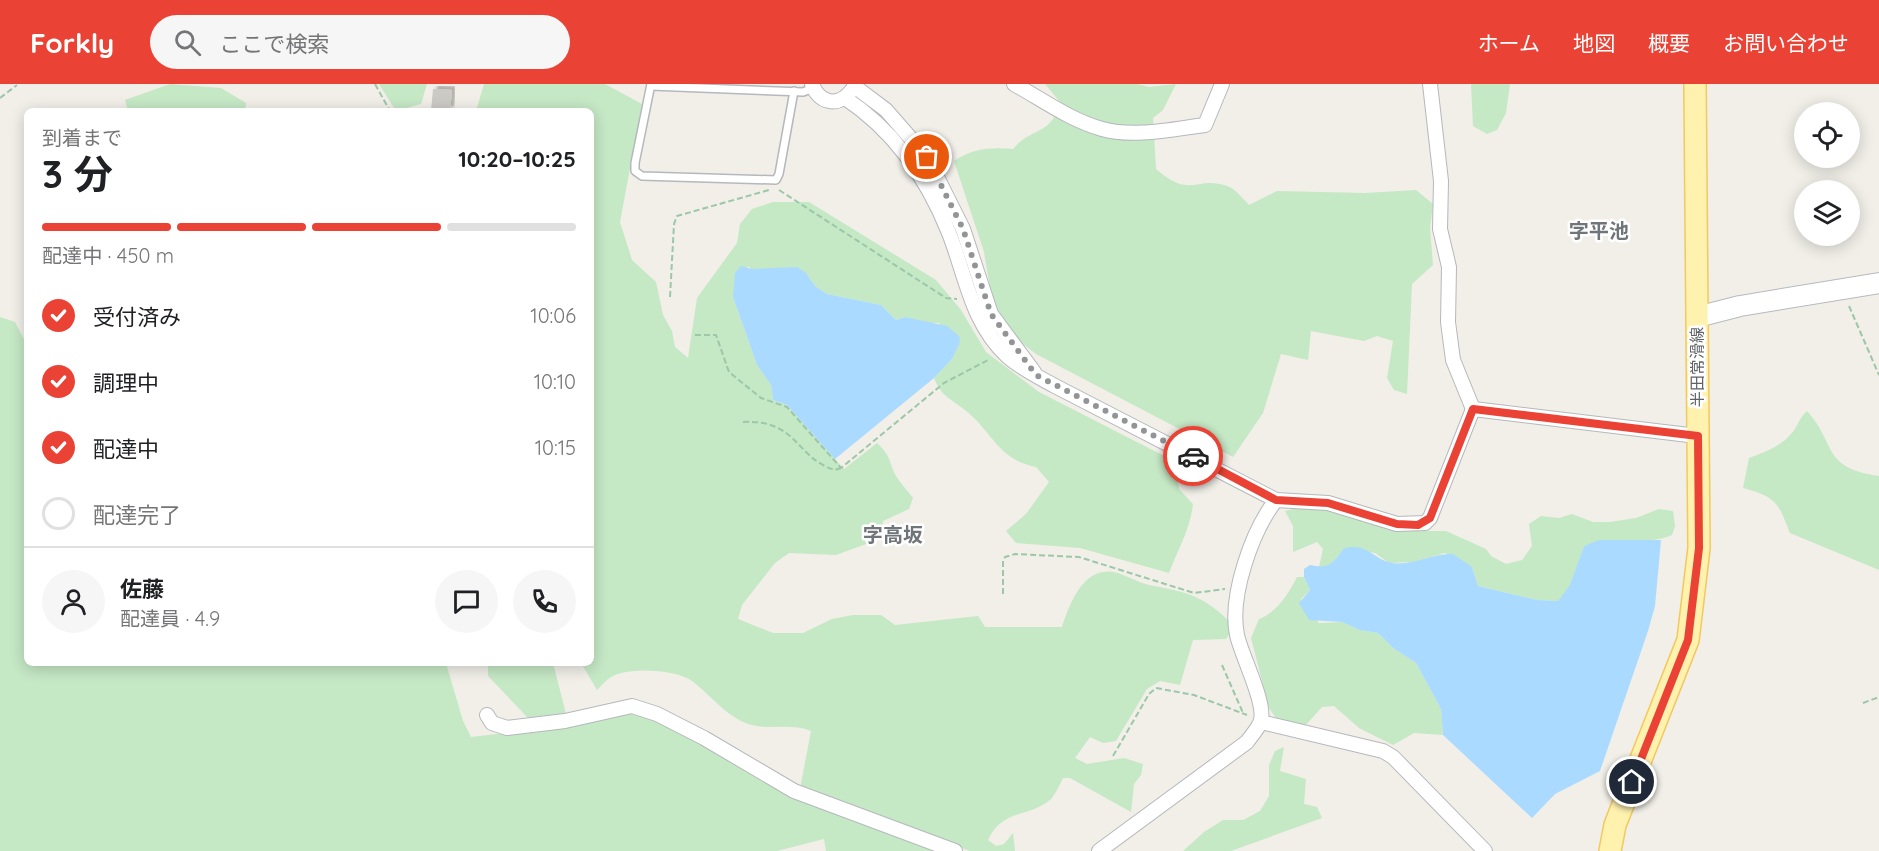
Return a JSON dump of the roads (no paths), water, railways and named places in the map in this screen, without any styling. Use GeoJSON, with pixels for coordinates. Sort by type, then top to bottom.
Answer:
{"type":"FeatureCollection","features":[{"type":"Feature","properties":{"kind":"main road","name":"半田常滑線"},"geometry":{"type":"LineString","coordinates":[[1610,851],[1615,825],[1688,640],[1699,548],[1695,84]]}},
{"type":"Feature","properties":{"kind":"street"},"geometry":{"type":"LineString","coordinates":[[1014,84],[1080,121],[1102,129],[1123,131],[1205,125],[1222,84]]}},
{"type":"Feature","properties":{"kind":"street"},"geometry":{"type":"LineString","coordinates":[[845,98],[877,121],[914,165],[944,223],[969,297],[984,326],[1003,352],[1017,365],[1276,500],[1328,503],[1397,524],[1425,523],[1430,518],[1473,409],[1453,360],[1448,321],[1449,267],[1440,229],[1441,181],[1430,84]]}},
{"type":"Feature","properties":{"kind":"street"},"geometry":{"type":"LineString","coordinates":[[813,86],[824,100],[834,102],[845,98],[854,85],[886,110],[927,157],[958,217],[991,314],[1036,375]]}},
{"type":"Feature","properties":{"kind":"street"},"geometry":{"type":"LineString","coordinates":[[877,121],[886,110]]}},
{"type":"Feature","properties":{"kind":"street"},"geometry":{"type":"LineString","coordinates":[[944,223],[958,217]]}},
{"type":"Feature","properties":{"kind":"street"},"geometry":{"type":"LineString","coordinates":[[962,273],[976,268]]}},
{"type":"Feature","properties":{"kind":"street"},"geometry":{"type":"LineString","coordinates":[[1697,317],[1879,283]]}},
{"type":"Feature","properties":{"kind":"street"},"geometry":{"type":"LineString","coordinates":[[1473,409],[1698,436]]}},
{"type":"Feature","properties":{"kind":"street"},"geometry":{"type":"LineString","coordinates":[[1099,851],[1247,742],[1261,722],[1261,707],[1237,634],[1239,585],[1265,514],[1276,500]]}},
{"type":"Feature","properties":{"kind":"street"},"geometry":{"type":"LineString","coordinates":[[487,715],[492,723],[507,728],[565,721],[632,706],[657,714],[704,738],[794,791],[955,851]]}},
{"type":"Feature","properties":{"kind":"street"},"geometry":{"type":"LineString","coordinates":[[1261,722],[1383,750],[1393,757],[1485,851]]}},
{"type":"Feature","properties":{"kind":"lane"},"geometry":{"type":"LineString","coordinates":[[794,91],[776,180],[642,176],[635,171],[651,85],[794,91],[813,86]]}},
{"type":"Feature","properties":{"kind":"water"},"geometry":{"type":"Polygon","coordinates":[[[741,266],[752,269],[797,267],[806,273],[815,286],[827,294],[881,305],[896,320],[905,317],[947,326],[959,336],[960,342],[952,359],[934,378],[835,459],[787,405],[773,400],[771,385],[757,365],[733,297],[735,273],[741,266]]]}},
{"type":"Feature","properties":{"kind":"water"},"geometry":{"type":"Polygon","coordinates":[[[1599,540],[1661,540],[1655,606],[1600,771],[1555,794],[1532,818],[1443,735],[1441,709],[1416,663],[1393,648],[1378,633],[1360,630],[1342,622],[1309,620],[1299,603],[1310,590],[1304,577],[1304,569],[1310,565],[1326,566],[1343,549],[1351,547],[1364,549],[1392,563],[1407,563],[1438,555],[1453,554],[1472,567],[1478,586],[1537,600],[1558,601],[1570,585],[1584,546],[1599,540]]]}},
{"type":"Feature","properties":{"kind":"district","name":"字平池"},"geometry":{"type":"Point","coordinates":[1599,231]}},
{"type":"Feature","properties":{"kind":"district","name":"字高坂"},"geometry":{"type":"Point","coordinates":[893,535]}}]}
